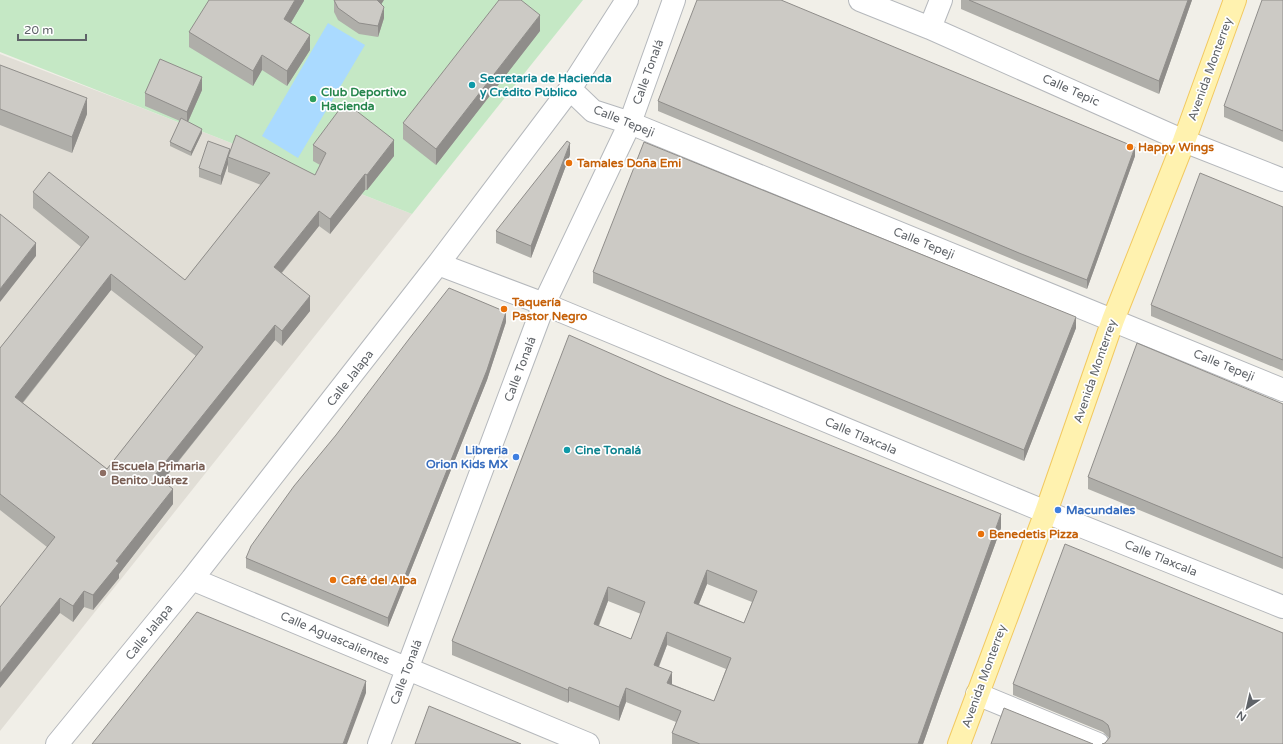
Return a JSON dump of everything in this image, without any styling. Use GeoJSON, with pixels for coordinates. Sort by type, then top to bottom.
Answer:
{"type":"FeatureCollection","features":[{"type":"Feature","properties":{"kind":"main road","name":"Avenida Monterrey"},"geometry":{"type":"LineString","coordinates":[[959,744],[1046,512],[1113,320],[1184,141],[1235,0]]}},
{"type":"Feature","properties":{"kind":"street","name":"Calle Jalapa"},"geometry":{"type":"LineString","coordinates":[[60,743],[192,579],[438,264],[570,89],[628,0]]}},
{"type":"Feature","properties":{"kind":"street","name":"Calle Tonalá"},"geometry":{"type":"LineString","coordinates":[[379,744],[544,304],[630,123],[674,0]]}},
{"type":"Feature","properties":{"kind":"street","name":"Calle Tepic"},"geometry":{"type":"LineString","coordinates":[[860,0],[930,28],[1184,141],[1283,180]]}},
{"type":"Feature","properties":{"kind":"street"},"geometry":{"type":"LineString","coordinates":[[930,28],[940,0]]}},
{"type":"Feature","properties":{"kind":"street","name":"Calle Tepeji"},"geometry":{"type":"LineString","coordinates":[[570,89],[593,111],[630,123],[1283,390]]}},
{"type":"Feature","properties":{"kind":"street","name":"Calle Tlaxcala"},"geometry":{"type":"LineString","coordinates":[[438,264],[544,304],[1046,512],[1283,607]]}},
{"type":"Feature","properties":{"kind":"street","name":"Calle Aguascalientes"},"geometry":{"type":"LineString","coordinates":[[192,579],[588,744]]}},
{"type":"Feature","properties":{"kind":"street"},"geometry":{"type":"LineString","coordinates":[[977,694],[1098,744]]}},
{"type":"Feature","properties":{"kind":"shaded area","name":"Escuela Primaria Benito Juárez"},"geometry":{"type":"Polygon","coordinates":[[[0,54],[412,214],[0,731],[0,54]]]}},
{"type":"Feature","properties":{"kind":"green space","name":"Club Deportivo Hacienda"},"geometry":{"type":"Polygon","coordinates":[[[0,0],[583,0],[412,214],[0,52],[0,0]]]}},
{"type":"Feature","properties":{"kind":"water"},"geometry":{"type":"Polygon","coordinates":[[[328,23],[365,45],[298,158],[262,136],[328,23]]]}},
{"type":"Feature","properties":{"kind":"building"},"geometry":{"type":"Polygon","coordinates":[[[209,0],[295,0],[284,19],[310,35],[287,71],[262,55],[253,71],[189,32],[209,0]]]}},
{"type":"Feature","properties":{"kind":"building"},"geometry":{"type":"Polygon","coordinates":[[[334,0],[377,0],[384,7],[378,26],[359,23],[338,8],[334,0]]]}},
{"type":"Feature","properties":{"kind":"building","name":"Secretaria de Hacienda y Crédito Público"},"geometry":{"type":"Polygon","coordinates":[[[499,0],[521,0],[540,15],[436,149],[403,123],[499,0]]]}},
{"type":"Feature","properties":{"kind":"building"},"geometry":{"type":"Polygon","coordinates":[[[697,0],[781,0],[1135,147],[1087,280],[1019,253],[658,101],[697,0]]]}},
{"type":"Feature","properties":{"kind":"building"},"geometry":{"type":"Polygon","coordinates":[[[969,0],[1188,0],[1159,81],[969,0]]]}},
{"type":"Feature","properties":{"kind":"building"},"geometry":{"type":"Polygon","coordinates":[[[1262,0],[1283,0],[1283,131],[1224,106],[1262,0]]]}},
{"type":"Feature","properties":{"kind":"building"},"geometry":{"type":"Polygon","coordinates":[[[160,59],[202,77],[187,112],[145,93],[160,59]]]}},
{"type":"Feature","properties":{"kind":"building"},"geometry":{"type":"Polygon","coordinates":[[[0,65],[87,98],[72,137],[0,109],[0,65]]]}},
{"type":"Feature","properties":{"kind":"building"},"geometry":{"type":"Polygon","coordinates":[[[345,102],[394,140],[330,219],[319,211],[274,267],[310,296],[282,331],[275,325],[155,475],[173,489],[116,561],[119,563],[93,595],[84,591],[73,606],[60,598],[0,673],[0,607],[55,537],[0,494],[0,348],[89,237],[33,192],[49,172],[185,280],[270,173],[228,157],[236,135],[315,175],[326,153],[313,145],[345,102]],[[111,274],[15,397],[107,469],[203,347],[111,274]]]}},
{"type":"Feature","properties":{"kind":"building"},"geometry":{"type":"Polygon","coordinates":[[[181,118],[202,129],[191,152],[170,142],[181,118]]]}},
{"type":"Feature","properties":{"kind":"building"},"geometry":{"type":"Polygon","coordinates":[[[208,141],[230,149],[221,176],[199,168],[208,141]]]}},
{"type":"Feature","properties":{"kind":"building"},"geometry":{"type":"Polygon","coordinates":[[[567,141],[570,143],[531,246],[496,231],[567,141]]]}},
{"type":"Feature","properties":{"kind":"building"},"geometry":{"type":"Polygon","coordinates":[[[644,142],[1076,317],[1024,450],[593,272],[644,142]]]}},
{"type":"Feature","properties":{"kind":"building"},"geometry":{"type":"Polygon","coordinates":[[[1200,173],[1283,207],[1283,360],[1151,305],[1200,173]]]}},
{"type":"Feature","properties":{"kind":"building"},"geometry":{"type":"Polygon","coordinates":[[[0,214],[36,243],[0,289],[0,214]]]}},
{"type":"Feature","properties":{"kind":"building"},"geometry":{"type":"Polygon","coordinates":[[[449,288],[506,312],[487,370],[388,618],[246,558],[251,546],[294,486],[336,435],[449,288]]]}},
{"type":"Feature","properties":{"kind":"building"},"geometry":{"type":"Polygon","coordinates":[[[569,335],[733,406],[1001,514],[918,744],[700,744],[672,733],[681,711],[626,688],[619,707],[569,687],[568,690],[452,641],[569,335]],[[707,570],[694,603],[744,623],[757,591],[707,570]],[[608,587],[594,624],[631,639],[645,602],[608,587]],[[667,632],[654,665],[672,672],[667,683],[714,701],[731,658],[667,632]]]}},
{"type":"Feature","properties":{"kind":"building"},"geometry":{"type":"Polygon","coordinates":[[[1137,343],[1283,404],[1283,558],[1088,477],[1137,343]]]}},
{"type":"Feature","properties":{"kind":"building"},"geometry":{"type":"Polygon","coordinates":[[[1065,544],[1283,633],[1283,744],[1102,744],[1105,743],[1110,737],[1108,725],[1103,721],[1013,684],[1065,544]]]}},
{"type":"Feature","properties":{"kind":"building"},"geometry":{"type":"Polygon","coordinates":[[[197,612],[366,681],[343,744],[92,744],[197,612]]]}},
{"type":"Feature","properties":{"kind":"building"},"geometry":{"type":"Polygon","coordinates":[[[429,706],[521,744],[415,744],[429,706]]]}},
{"type":"Feature","properties":{"kind":"building"},"geometry":{"type":"Polygon","coordinates":[[[1004,708],[1093,744],[991,744],[1004,708]]]}},
{"type":"Feature","properties":{"kind":"place","name":"Secretaria de Hacienda y Crédito Público"},"geometry":{"type":"Point","coordinates":[472,85]}},
{"type":"Feature","properties":{"kind":"place","name":"Club Deportivo Hacienda"},"geometry":{"type":"Point","coordinates":[313,99]}},
{"type":"Feature","properties":{"kind":"place","name":"Happy Wings"},"geometry":{"type":"Point","coordinates":[1130,147]}},
{"type":"Feature","properties":{"kind":"place","name":"Tamales Doña Emi"},"geometry":{"type":"Point","coordinates":[569,163]}},
{"type":"Feature","properties":{"kind":"place","name":"Taquería Pastor Negro"},"geometry":{"type":"Point","coordinates":[504,309]}},
{"type":"Feature","properties":{"kind":"place","name":"Cine Tonalá"},"geometry":{"type":"Point","coordinates":[567,450]}},
{"type":"Feature","properties":{"kind":"place","name":"Libreria Orion Kids MX"},"geometry":{"type":"Point","coordinates":[516,457]}},
{"type":"Feature","properties":{"kind":"place","name":"Escuela Primaria Benito Juárez"},"geometry":{"type":"Point","coordinates":[103,473]}},
{"type":"Feature","properties":{"kind":"place","name":"Macundales"},"geometry":{"type":"Point","coordinates":[1058,510]}},
{"type":"Feature","properties":{"kind":"place","name":"Benedetis Pizza"},"geometry":{"type":"Point","coordinates":[981,534]}},
{"type":"Feature","properties":{"kind":"place","name":"Café del Alba"},"geometry":{"type":"Point","coordinates":[333,580]}}]}
